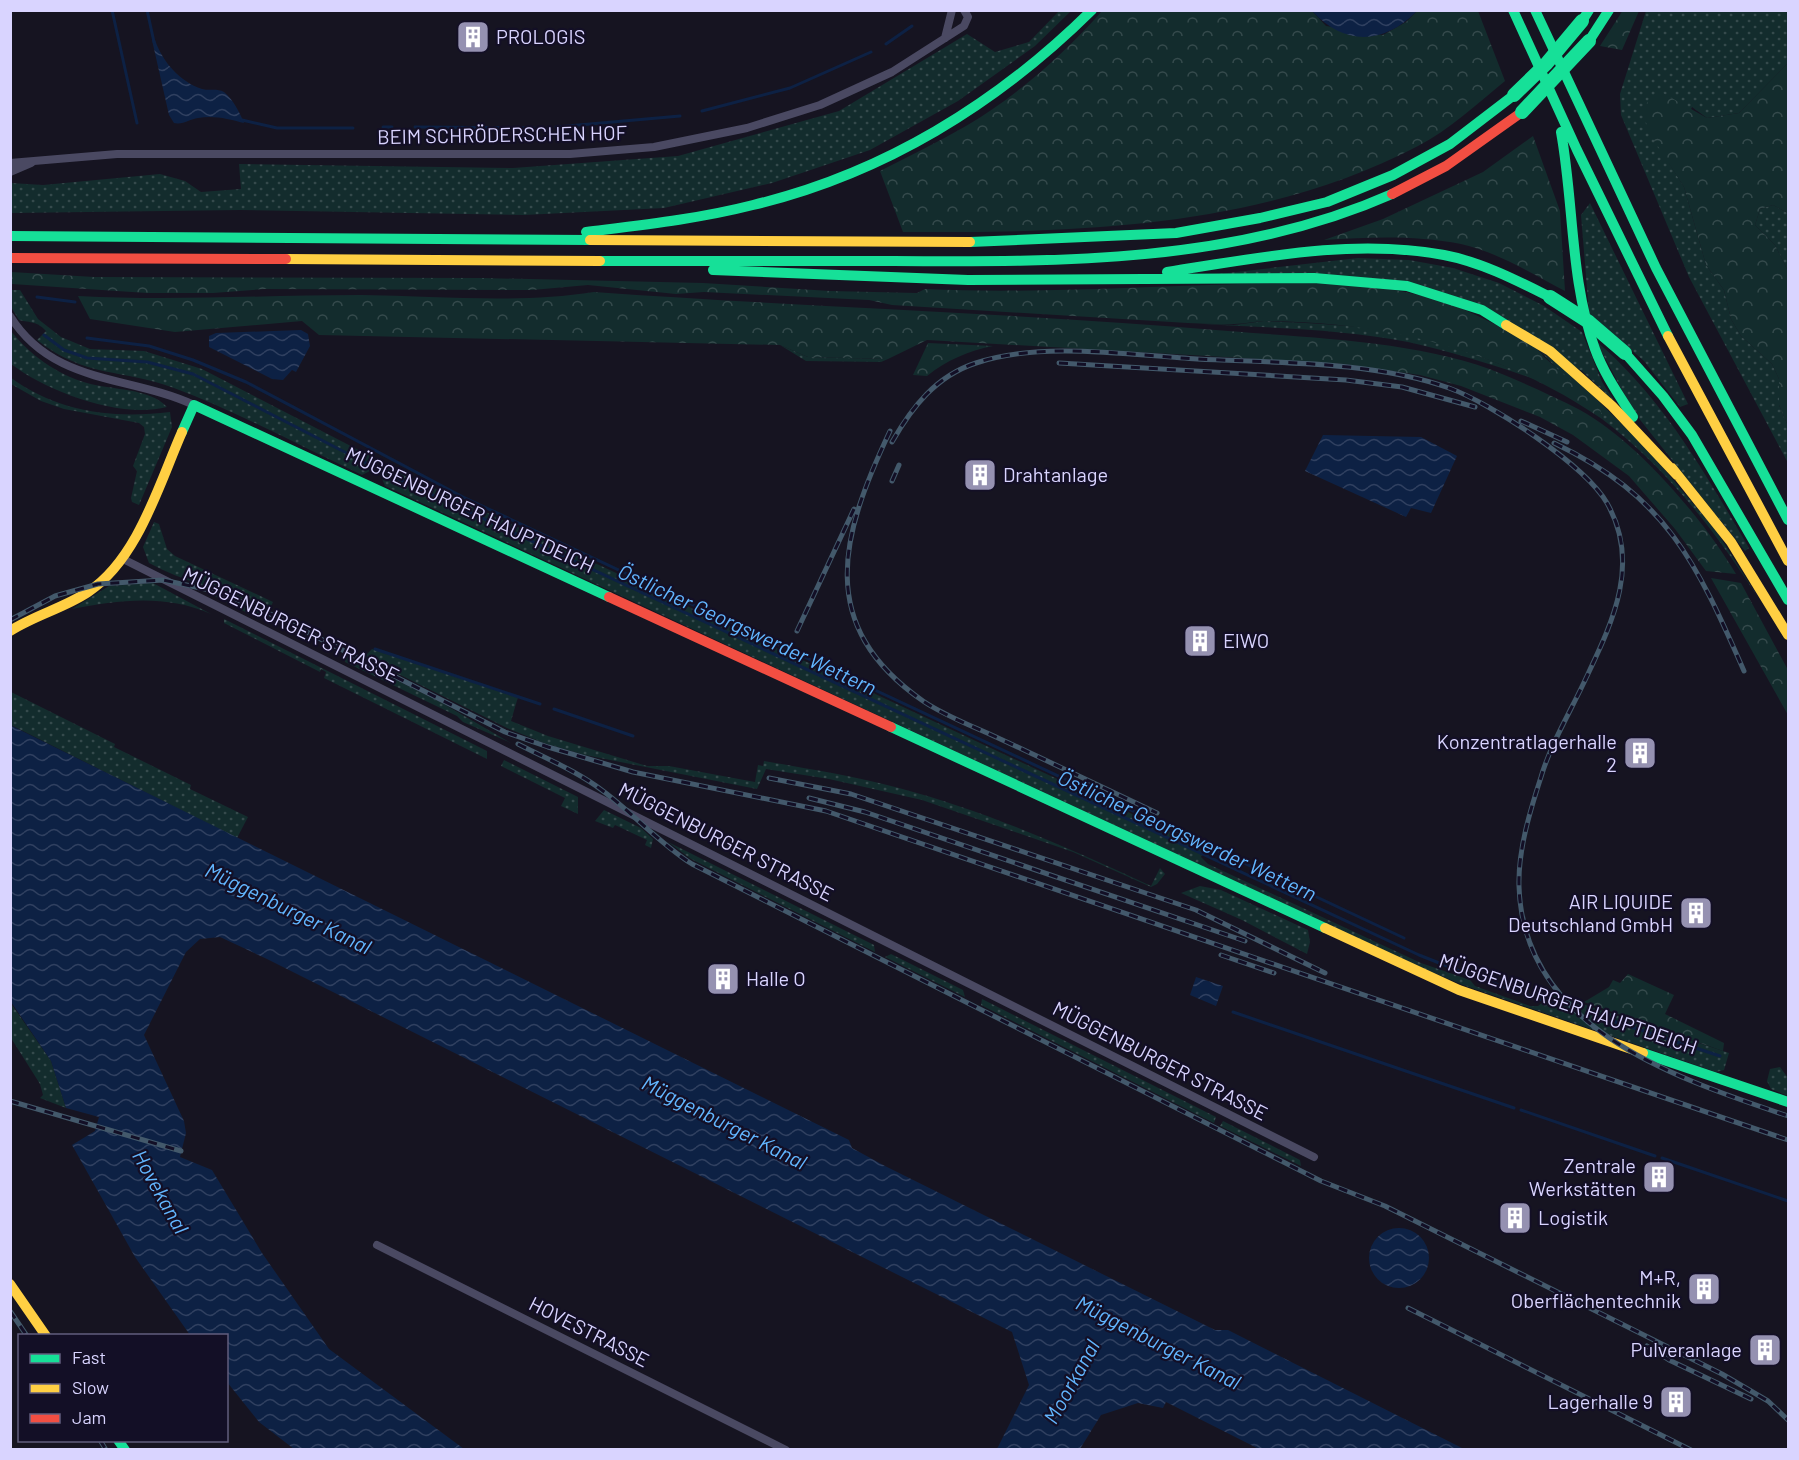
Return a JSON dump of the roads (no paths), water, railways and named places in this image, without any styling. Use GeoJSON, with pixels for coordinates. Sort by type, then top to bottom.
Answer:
{"type":"FeatureCollection","features":[{"type":"Feature","properties":{"kind":"main road"},"geometry":{"type":"LineString","coordinates":[[546,237],[718,212],[777,199],[840,178],[919,143],[966,116],[1044,57],[1092,10]]}},
{"type":"Feature","properties":{"kind":"main road"},"geometry":{"type":"LineString","coordinates":[[1513,10],[1555,104],[1722,444],[1788,561]]}},
{"type":"Feature","properties":{"kind":"main road"},"geometry":{"type":"LineString","coordinates":[[1535,10],[1630,212],[1741,435],[1788,520]]}},
{"type":"Feature","properties":{"kind":"main road"},"geometry":{"type":"LineString","coordinates":[[10,258],[612,263],[1076,257],[1168,251],[1221,243],[1304,226],[1401,190],[1459,159],[1522,112],[1590,40],[1609,10]]}},
{"type":"Feature","properties":{"kind":"main road"},"geometry":{"type":"LineString","coordinates":[[10,236],[546,237],[651,241],[969,242],[1176,233],[1260,218],[1327,202],[1393,175],[1450,144],[1514,95],[1546,64],[1585,16]]}},
{"type":"Feature","properties":{"kind":"main road"},"geometry":{"type":"LineString","coordinates":[[1555,104],[1572,190],[1579,287],[1593,347],[1626,408],[1731,542],[1788,635]]}},
{"type":"Feature","properties":{"kind":"main road"},"geometry":{"type":"LineString","coordinates":[[1115,279],[1340,248],[1402,249],[1446,256],[1484,267],[1550,297],[1589,322],[1624,353],[1663,396],[1692,435],[1788,600]]}},
{"type":"Feature","properties":{"kind":"main road"},"geometry":{"type":"LineString","coordinates":[[612,263],[863,278],[1314,278],[1407,286],[1448,297],[1482,310],[1550,351],[1612,406],[1677,475]]}},
{"type":"Feature","properties":{"kind":"main road"},"geometry":{"type":"LineString","coordinates":[[10,631],[39,614],[85,593],[105,578],[123,558],[138,532],[194,405]]}},
{"type":"Feature","properties":{"kind":"main road","name":"MÜGGENBURGER HAUPTDEICH"},"geometry":{"type":"LineString","coordinates":[[194,405],[1459,990],[1788,1102]]}},
{"type":"Feature","properties":{"kind":"main road"},"geometry":{"type":"LineString","coordinates":[[10,1284],[45,1334]]}},
{"type":"Feature","properties":{"kind":"street"},"geometry":{"type":"LineString","coordinates":[[945,39],[948,18],[952,10]]}},
{"type":"Feature","properties":{"kind":"street","name":"BEIM SCHRÖDERSCHEN HOF"},"geometry":{"type":"LineString","coordinates":[[10,163],[127,154],[570,154],[654,147],[747,128],[820,105],[892,72],[945,39],[966,24],[968,17],[964,10]]}},
{"type":"Feature","properties":{"kind":"street","name":"BEIM SCHRÖDERSCHEN HOF"},"geometry":{"type":"LineString","coordinates":[[10,172],[38,161]]}},
{"type":"Feature","properties":{"kind":"street"},"geometry":{"type":"LineString","coordinates":[[10,316],[42,351],[71,369],[161,390],[194,405]]}},
{"type":"Feature","properties":{"kind":"street","name":"MÜGGENBURGER STRASSE"},"geometry":{"type":"LineString","coordinates":[[123,558],[1314,1157]]}},
{"type":"Feature","properties":{"kind":"street","name":"HOVESTRASSE"},"geometry":{"type":"LineString","coordinates":[[377,1245],[786,1449]]}},
{"type":"Feature","properties":{"kind":"water"},"geometry":{"type":"Polygon","coordinates":[[[1312,11],[1417,11],[1391,30],[1364,37],[1337,31],[1312,11]]]}},
{"type":"Feature","properties":{"kind":"water"},"geometry":{"type":"Polygon","coordinates":[[[152,40],[155,40],[162,56],[179,76],[202,89],[224,92],[236,106],[244,123],[210,117],[174,123],[169,115],[152,40]]]}},
{"type":"Feature","properties":{"kind":"water"},"geometry":{"type":"Polygon","coordinates":[[[301,330],[308,334],[310,346],[296,372],[292,370],[283,380],[272,379],[209,347],[209,336],[216,333],[301,330]]]}},
{"type":"Feature","properties":{"kind":"water"},"geometry":{"type":"Polygon","coordinates":[[[1323,435],[1421,437],[1457,456],[1431,513],[1411,508],[1406,517],[1305,471],[1323,435]]]}},
{"type":"Feature","properties":{"kind":"water"},"geometry":{"type":"Polygon","coordinates":[[[10,725],[849,1140],[852,1148],[885,1166],[1215,1330],[1228,1330],[1464,1449],[1259,1449],[1166,1402],[1163,1408],[1138,1403],[1101,1415],[1080,1449],[997,1449],[1029,1385],[1012,1332],[267,959],[220,937],[200,939],[186,952],[144,1035],[184,1121],[186,1133],[180,1157],[212,1170],[262,1253],[329,1349],[464,1449],[294,1449],[259,1422],[228,1383],[228,1334],[189,1334],[135,1257],[72,1145],[95,1131],[99,1117],[66,1108],[51,1061],[11,1002],[10,725]]]}},
{"type":"Feature","properties":{"kind":"water"},"geometry":{"type":"Polygon","coordinates":[[[1196,977],[1223,986],[1216,1006],[1190,995],[1196,977]]]}},
{"type":"Feature","properties":{"kind":"water"},"geometry":{"type":"Polygon","coordinates":[[[1393,1228],[1405,1228],[1416,1233],[1424,1241],[1429,1258],[1427,1270],[1416,1283],[1405,1288],[1393,1288],[1382,1283],[1374,1275],[1369,1264],[1369,1252],[1374,1241],[1382,1233],[1393,1228]]]}},
{"type":"Feature","properties":{"kind":"waterway"},"geometry":{"type":"LineString","coordinates":[[112,10],[137,123]]}},
{"type":"Feature","properties":{"kind":"waterway"},"geometry":{"type":"LineString","coordinates":[[147,10],[154,42]]}},
{"type":"Feature","properties":{"kind":"waterway"},"geometry":{"type":"LineString","coordinates":[[886,44],[912,26]]}},
{"type":"Feature","properties":{"kind":"waterway"},"geometry":{"type":"LineString","coordinates":[[702,111],[790,88],[871,52]]}},
{"type":"Feature","properties":{"kind":"waterway"},"geometry":{"type":"LineString","coordinates":[[556,127],[680,116]]}},
{"type":"Feature","properties":{"kind":"waterway"},"geometry":{"type":"LineString","coordinates":[[242,120],[277,128],[353,128]]}},
{"type":"Feature","properties":{"kind":"waterway"},"geometry":{"type":"LineString","coordinates":[[383,127],[392,127]]}},
{"type":"Feature","properties":{"kind":"waterway"},"geometry":{"type":"LineString","coordinates":[[415,127],[534,128]]}},
{"type":"Feature","properties":{"kind":"waterway"},"geometry":{"type":"LineString","coordinates":[[37,297],[75,302]]}},
{"type":"Feature","properties":{"kind":"waterway"},"geometry":{"type":"LineString","coordinates":[[44,335],[64,350],[87,358],[147,362],[193,374],[366,463]]}},
{"type":"Feature","properties":{"kind":"waterway","name":"Östlicher Georgswerder Wettern"},"geometry":{"type":"LineString","coordinates":[[87,338],[149,346],[193,360],[246,382],[463,497],[1404,938]]}},
{"type":"Feature","properties":{"kind":"waterway"},"geometry":{"type":"LineString","coordinates":[[390,475],[1419,955],[1557,1005]]}},
{"type":"Feature","properties":{"kind":"waterway"},"geometry":{"type":"LineString","coordinates":[[375,649],[540,704]]}},
{"type":"Feature","properties":{"kind":"waterway"},"geometry":{"type":"LineString","coordinates":[[554,709],[633,736]]}},
{"type":"Feature","properties":{"kind":"waterway"},"geometry":{"type":"LineString","coordinates":[[1233,1012],[1514,1108]]}},
{"type":"Feature","properties":{"kind":"waterway"},"geometry":{"type":"LineString","coordinates":[[1610,1020],[1720,1056]]}},
{"type":"Feature","properties":{"kind":"waterway"},"geometry":{"type":"LineString","coordinates":[[1521,1110],[1655,1156]]}},
{"type":"Feature","properties":{"kind":"waterway"},"geometry":{"type":"LineString","coordinates":[[1662,1158],[1788,1201]]}},
{"type":"Feature","properties":{"kind":"railway"},"geometry":{"type":"LineString","coordinates":[[892,442],[926,394],[949,376],[976,363],[1002,356],[1057,351],[1325,365],[1389,373],[1449,388],[1488,407],[1536,437],[1579,471],[1607,503],[1617,525],[1622,548],[1622,570],[1614,613],[1550,752],[1529,817],[1519,872],[1527,935],[1547,977],[1576,1012],[1613,1040],[1655,1064],[1699,1084],[1788,1116]]}},
{"type":"Feature","properties":{"kind":"railway"},"geometry":{"type":"LineString","coordinates":[[1059,363],[1346,380],[1402,387],[1475,407]]}},
{"type":"Feature","properties":{"kind":"railway"},"geometry":{"type":"LineString","coordinates":[[1521,421],[1567,442]]}},
{"type":"Feature","properties":{"kind":"railway"},"geometry":{"type":"LineString","coordinates":[[890,431],[859,506],[850,542],[847,576],[852,610],[865,641],[888,672],[931,706],[1157,813]]}},
{"type":"Feature","properties":{"kind":"railway"},"geometry":{"type":"LineString","coordinates":[[1554,443],[1593,464],[1625,486],[1651,510],[1673,536],[1693,565],[1710,597],[1744,671]]}},
{"type":"Feature","properties":{"kind":"railway"},"geometry":{"type":"LineString","coordinates":[[892,481],[899,465]]}},
{"type":"Feature","properties":{"kind":"railway"},"geometry":{"type":"LineString","coordinates":[[797,631],[854,509]]}},
{"type":"Feature","properties":{"kind":"railway"},"geometry":{"type":"LineString","coordinates":[[10,620],[55,596],[98,584],[163,580],[219,592],[275,616],[505,732],[633,772],[826,811],[1788,1140]]}},
{"type":"Feature","properties":{"kind":"railway"},"geometry":{"type":"LineString","coordinates":[[518,744],[593,784],[692,864],[1321,1181],[1385,1206],[1722,1374],[1768,1401],[1788,1420]]}},
{"type":"Feature","properties":{"kind":"railway"},"geometry":{"type":"LineString","coordinates":[[769,778],[851,794],[1196,910],[1325,973]]}},
{"type":"Feature","properties":{"kind":"railway"},"geometry":{"type":"LineString","coordinates":[[809,798],[865,812],[1245,941]]}},
{"type":"Feature","properties":{"kind":"railway"},"geometry":{"type":"LineString","coordinates":[[1221,955],[1274,973]]}},
{"type":"Feature","properties":{"kind":"railway"},"geometry":{"type":"LineString","coordinates":[[10,1101],[181,1151]]}},
{"type":"Feature","properties":{"kind":"railway"},"geometry":{"type":"LineString","coordinates":[[1408,1308],[1691,1450]]}},
{"type":"Feature","properties":{"kind":"railway"},"geometry":{"type":"LineString","coordinates":[[10,1311],[26,1334]]}},
{"type":"Feature","properties":{"kind":"railway"},"geometry":{"type":"LineString","coordinates":[[1647,1346],[1669,1360],[1751,1399]]}},
{"type":"Feature","properties":{"kind":"railway"},"geometry":{"type":"LineString","coordinates":[[101,1442],[106,1450]]}},
{"type":"Feature","properties":{"kind":"place","name":"PROLOGIS"},"geometry":{"type":"Point","coordinates":[473,37]}},
{"type":"Feature","properties":{"kind":"place","name":"Drahtanlage"},"geometry":{"type":"Point","coordinates":[980,475]}},
{"type":"Feature","properties":{"kind":"place","name":"ElWO"},"geometry":{"type":"Point","coordinates":[1200,641]}},
{"type":"Feature","properties":{"kind":"place","name":"Konzentratlagerhalle 2"},"geometry":{"type":"Point","coordinates":[1640,753]}},
{"type":"Feature","properties":{"kind":"place","name":"AIR LIQUIDE Deutschland GmbH"},"geometry":{"type":"Point","coordinates":[1696,913]}},
{"type":"Feature","properties":{"kind":"place","name":"Halle O"},"geometry":{"type":"Point","coordinates":[723,979]}},
{"type":"Feature","properties":{"kind":"place","name":"Zentrale Werkstätten"},"geometry":{"type":"Point","coordinates":[1659,1177]}},
{"type":"Feature","properties":{"kind":"place","name":"Logistik"},"geometry":{"type":"Point","coordinates":[1515,1218]}},
{"type":"Feature","properties":{"kind":"place","name":"M+R, Oberflächentechnik"},"geometry":{"type":"Point","coordinates":[1704,1289]}},
{"type":"Feature","properties":{"kind":"place","name":"Pulveranlage"},"geometry":{"type":"Point","coordinates":[1765,1350]}},
{"type":"Feature","properties":{"kind":"place","name":"Lagerhalle 9"},"geometry":{"type":"Point","coordinates":[1676,1402]}},
{"type":"Feature","properties":{"kind":"water label","name":"Müggenburger Kanal"},"geometry":{"type":"Point","coordinates":[288,909]}},
{"type":"Feature","properties":{"kind":"water label","name":"Müggenburger Kanal"},"geometry":{"type":"Point","coordinates":[724,1123]}},
{"type":"Feature","properties":{"kind":"water label","name":"Hovekanal"},"geometry":{"type":"Point","coordinates":[160,1192]}},
{"type":"Feature","properties":{"kind":"water label","name":"Müggenburger Kanal"},"geometry":{"type":"Point","coordinates":[1158,1343]}},
{"type":"Feature","properties":{"kind":"water label","name":"Moorkanal"},"geometry":{"type":"Point","coordinates":[1072,1382]}}]}
